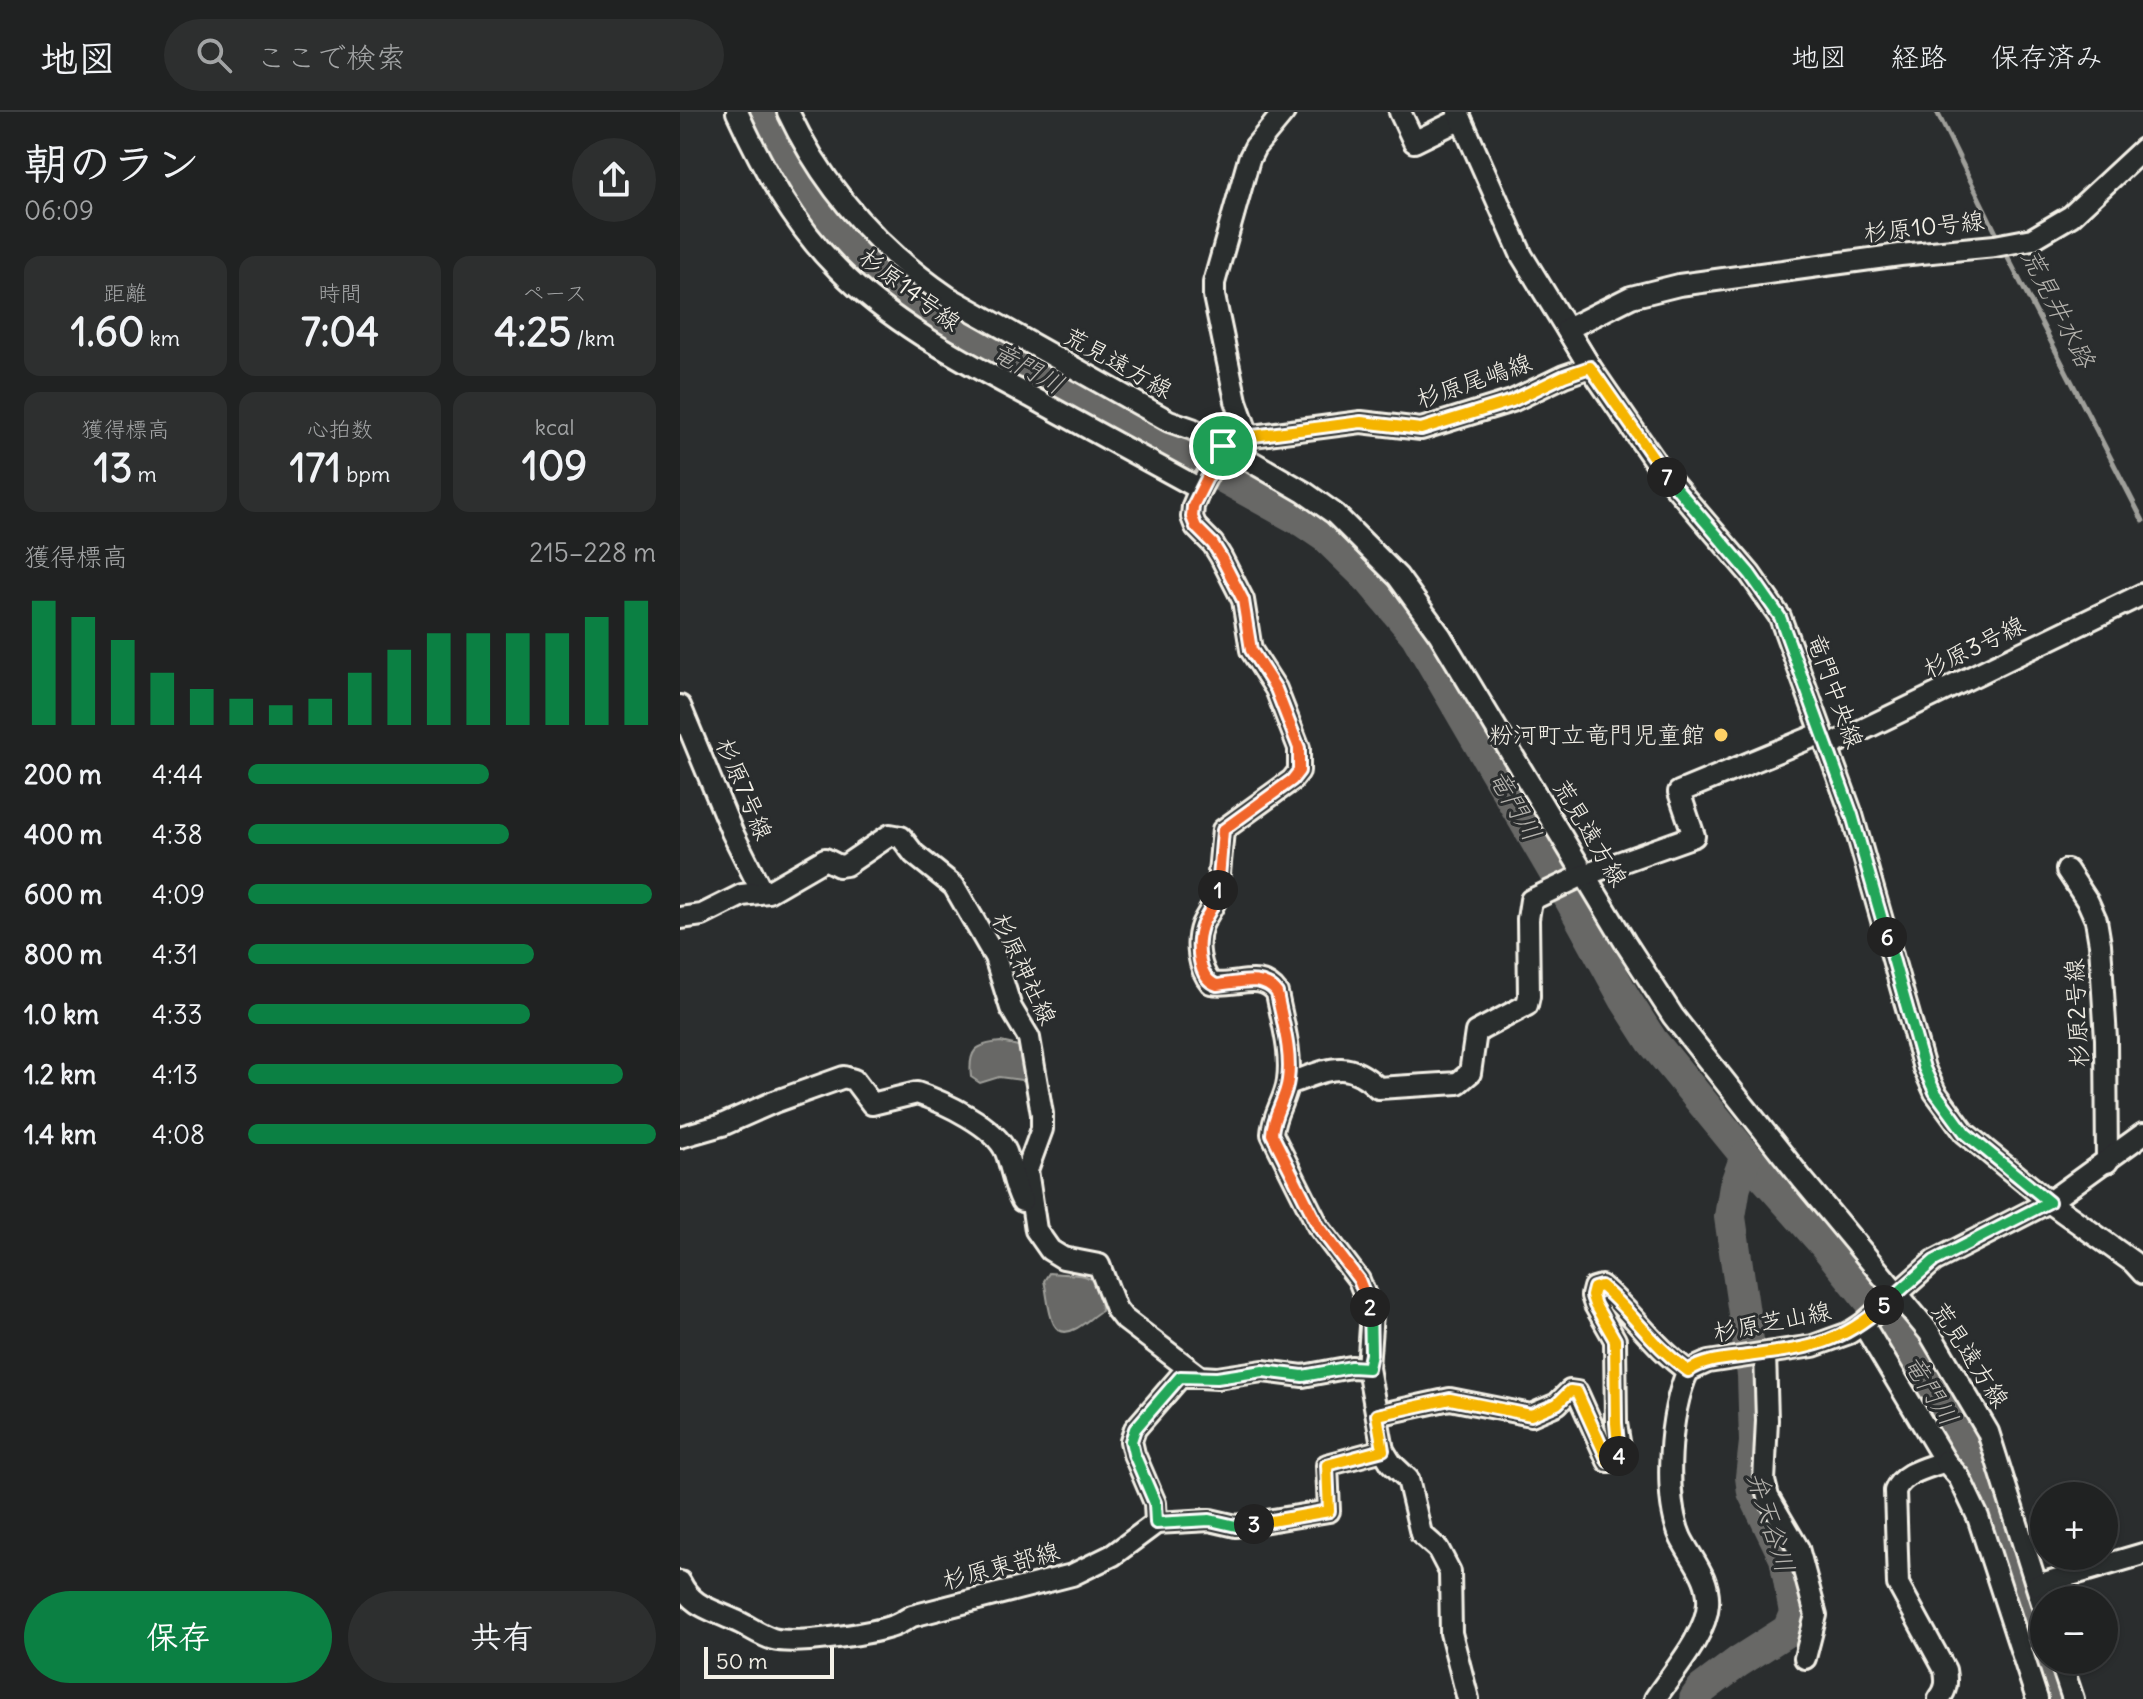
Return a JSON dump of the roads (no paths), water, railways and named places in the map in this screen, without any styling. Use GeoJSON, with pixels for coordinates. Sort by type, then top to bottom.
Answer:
{"type":"FeatureCollection","features":[{"type":"Feature","properties":{"kind":"street","name":"杉原14号線"},"geometry":{"type":"LineString","coordinates":[[737,112],[771,180],[802,227],[836,267],[872,301],[945,350],[1200,488]]}},
{"type":"Feature","properties":{"kind":"street","name":"荒見遠方線"},"geometry":{"type":"LineString","coordinates":[[788,112],[819,167],[850,211],[887,250],[922,280],[1156,414],[1232,447],[1278,475],[1335,514],[1398,577],[1440,635],[1582,876],[1673,1016],[1893,1297],[1929,1332],[1988,1432],[2037,1585]]}},
{"type":"Feature","properties":{"kind":"street"},"geometry":{"type":"LineString","coordinates":[[1284,112],[1249,159],[1214,283],[1236,401],[1232,447],[1200,488],[1192,517],[1196,527],[1221,557],[1243,600],[1251,650],[1276,689],[1301,758],[1299,771],[1292,780],[1223,830],[1217,895],[1202,925],[1201,964],[1211,983],[1263,980],[1271,984],[1277,993],[1289,1064],[1288,1084],[1273,1121],[1272,1134],[1318,1226],[1359,1280],[1372,1313],[1368,1368],[1383,1450],[1391,1463],[1408,1479],[1421,1534],[1438,1549],[1450,1572],[1451,1633],[1468,1699]]}},
{"type":"Feature","properties":{"kind":"street"},"geometry":{"type":"LineString","coordinates":[[1400,112],[1414,142],[1460,115],[1522,256],[1567,329]]}},
{"type":"Feature","properties":{"kind":"street","name":"杉原10号線"},"geometry":{"type":"LineString","coordinates":[[1567,329],[1631,297],[1679,285],[2032,239],[2071,216],[2143,149]]}},
{"type":"Feature","properties":{"kind":"street","name":"竜門中央線"},"geometry":{"type":"LineString","coordinates":[[1567,329],[1661,470],[1766,595],[1780,617],[1865,855],[1900,989],[1924,1068],[1935,1092],[1965,1133],[2049,1202],[2133,1262],[2143,1273]]}},
{"type":"Feature","properties":{"kind":"street","name":"杉原尾嶋線"},"geometry":{"type":"LineString","coordinates":[[1232,447],[1361,422],[1421,429],[1512,401],[1590,367]]}},
{"type":"Feature","properties":{"kind":"street","name":"杉原3号線"},"geometry":{"type":"LineString","coordinates":[[1582,876],[1694,836],[1679,792],[1825,740],[2143,594]]}},
{"type":"Feature","properties":{"kind":"street","name":"杉原7号線"},"geometry":{"type":"LineString","coordinates":[[680,706],[732,832],[762,892]]}},
{"type":"Feature","properties":{"kind":"street","name":"杉原神社線"},"geometry":{"type":"LineString","coordinates":[[680,918],[702,915],[742,895],[768,892],[825,859],[839,866],[846,865],[890,835],[901,837],[914,854],[954,886],[995,957],[1011,1008],[1029,1038],[1042,1114],[1042,1129],[1027,1170],[1036,1230]]}},
{"type":"Feature","properties":{"kind":"street","name":"杉原2号線"},"geometry":{"type":"LineString","coordinates":[[2067,870],[2088,902],[2096,920],[2100,944],[2106,1039],[2107,1162]]}},
{"type":"Feature","properties":{"kind":"street"},"geometry":{"type":"LineString","coordinates":[[1288,1084],[1344,1067],[1367,1077],[1378,1088],[1458,1083],[1470,1073],[1476,1032],[1527,1005],[1531,900],[1582,876]]}},
{"type":"Feature","properties":{"kind":"street"},"geometry":{"type":"LineString","coordinates":[[680,1137],[722,1125],[837,1079],[854,1080],[872,1104],[917,1093],[996,1135],[1005,1150],[1019,1195],[1050,1250],[1063,1258],[1099,1265],[1116,1309],[1123,1318],[1200,1377]]}},
{"type":"Feature","properties":{"kind":"street","name":"杉原芝山線"},"geometry":{"type":"LineString","coordinates":[[1688,1371],[1708,1362],[1813,1346],[1836,1339],[1864,1323],[1934,1261],[2049,1202],[2143,1134]]}},
{"type":"Feature","properties":{"kind":"street"},"geometry":{"type":"LineString","coordinates":[[1377,1415],[1450,1399],[1531,1415],[1557,1404],[1570,1391],[1577,1392],[1608,1461],[1616,1460],[1621,1454],[1616,1423],[1615,1340],[1592,1296],[1594,1288],[1601,1286],[1663,1354],[1688,1371],[1679,1389],[1669,1492],[1681,1538],[1707,1585],[1708,1603],[1706,1620],[1698,1635],[1655,1699]]}},
{"type":"Feature","properties":{"kind":"street"},"geometry":{"type":"LineString","coordinates":[[1864,1323],[1945,1461],[1959,1477],[1978,1517],[2037,1699]]}},
{"type":"Feature","properties":{"kind":"street"},"geometry":{"type":"LineString","coordinates":[[1756,1355],[1767,1432],[1764,1481],[1768,1497],[1798,1548],[1816,1615],[1805,1658]]}},
{"type":"Feature","properties":{"kind":"street"},"geometry":{"type":"LineString","coordinates":[[1368,1368],[1351,1367],[1303,1376],[1263,1371],[1217,1378],[1180,1377],[1135,1429],[1131,1441],[1155,1503],[1156,1523],[1210,1520],[1236,1526],[1329,1511],[1327,1465],[1383,1450]]}},
{"type":"Feature","properties":{"kind":"street"},"geometry":{"type":"LineString","coordinates":[[1939,1699],[1945,1692],[1945,1670],[1898,1584],[1895,1491],[1899,1482],[1908,1475],[1945,1461]]}},
{"type":"Feature","properties":{"kind":"street","name":"杉原東部線"},"geometry":{"type":"LineString","coordinates":[[680,1582],[691,1600],[708,1611],[732,1618],[773,1639],[863,1633],[892,1627],[912,1616],[1072,1575],[1113,1555],[1156,1523]]}},
{"type":"Feature","properties":{"kind":"street"},"geometry":{"type":"LineString","coordinates":[[2037,1585],[2143,1554]]}},
{"type":"Feature","properties":{"kind":"street"},"geometry":{"type":"LineString","coordinates":[[2065,1674],[2073,1699]]}},
{"type":"Feature","properties":{"kind":"waterway","name":"竜門川"},"geometry":{"type":"LineString","coordinates":[[760,112],[789,170],[832,232],[878,274],[946,323],[1304,522],[1326,537],[1370,580],[1416,635],[1652,1041],[1888,1323],[1956,1428],[1979,1481],[2050,1699]]}},
{"type":"Feature","properties":{"kind":"waterway","name":"荒見井水路"},"geometry":{"type":"LineString","coordinates":[[1937,112],[1999,239]]}},
{"type":"Feature","properties":{"kind":"waterway","name":"荒見井水路"},"geometry":{"type":"LineString","coordinates":[[2003,248],[2143,521]]}},
{"type":"Feature","properties":{"kind":"waterway","name":"弁天谷川"},"geometry":{"type":"LineString","coordinates":[[1695,1699],[1702,1689],[1738,1662],[1788,1630],[1795,1613],[1785,1558],[1753,1492],[1751,1477],[1755,1442],[1753,1375],[1730,1217],[1735,1186],[1746,1156]]}},
{"type":"Feature","properties":{"kind":"place","name":"粉河町立竜門児童館"},"geometry":{"type":"Point","coordinates":[1721,735]}}]}
